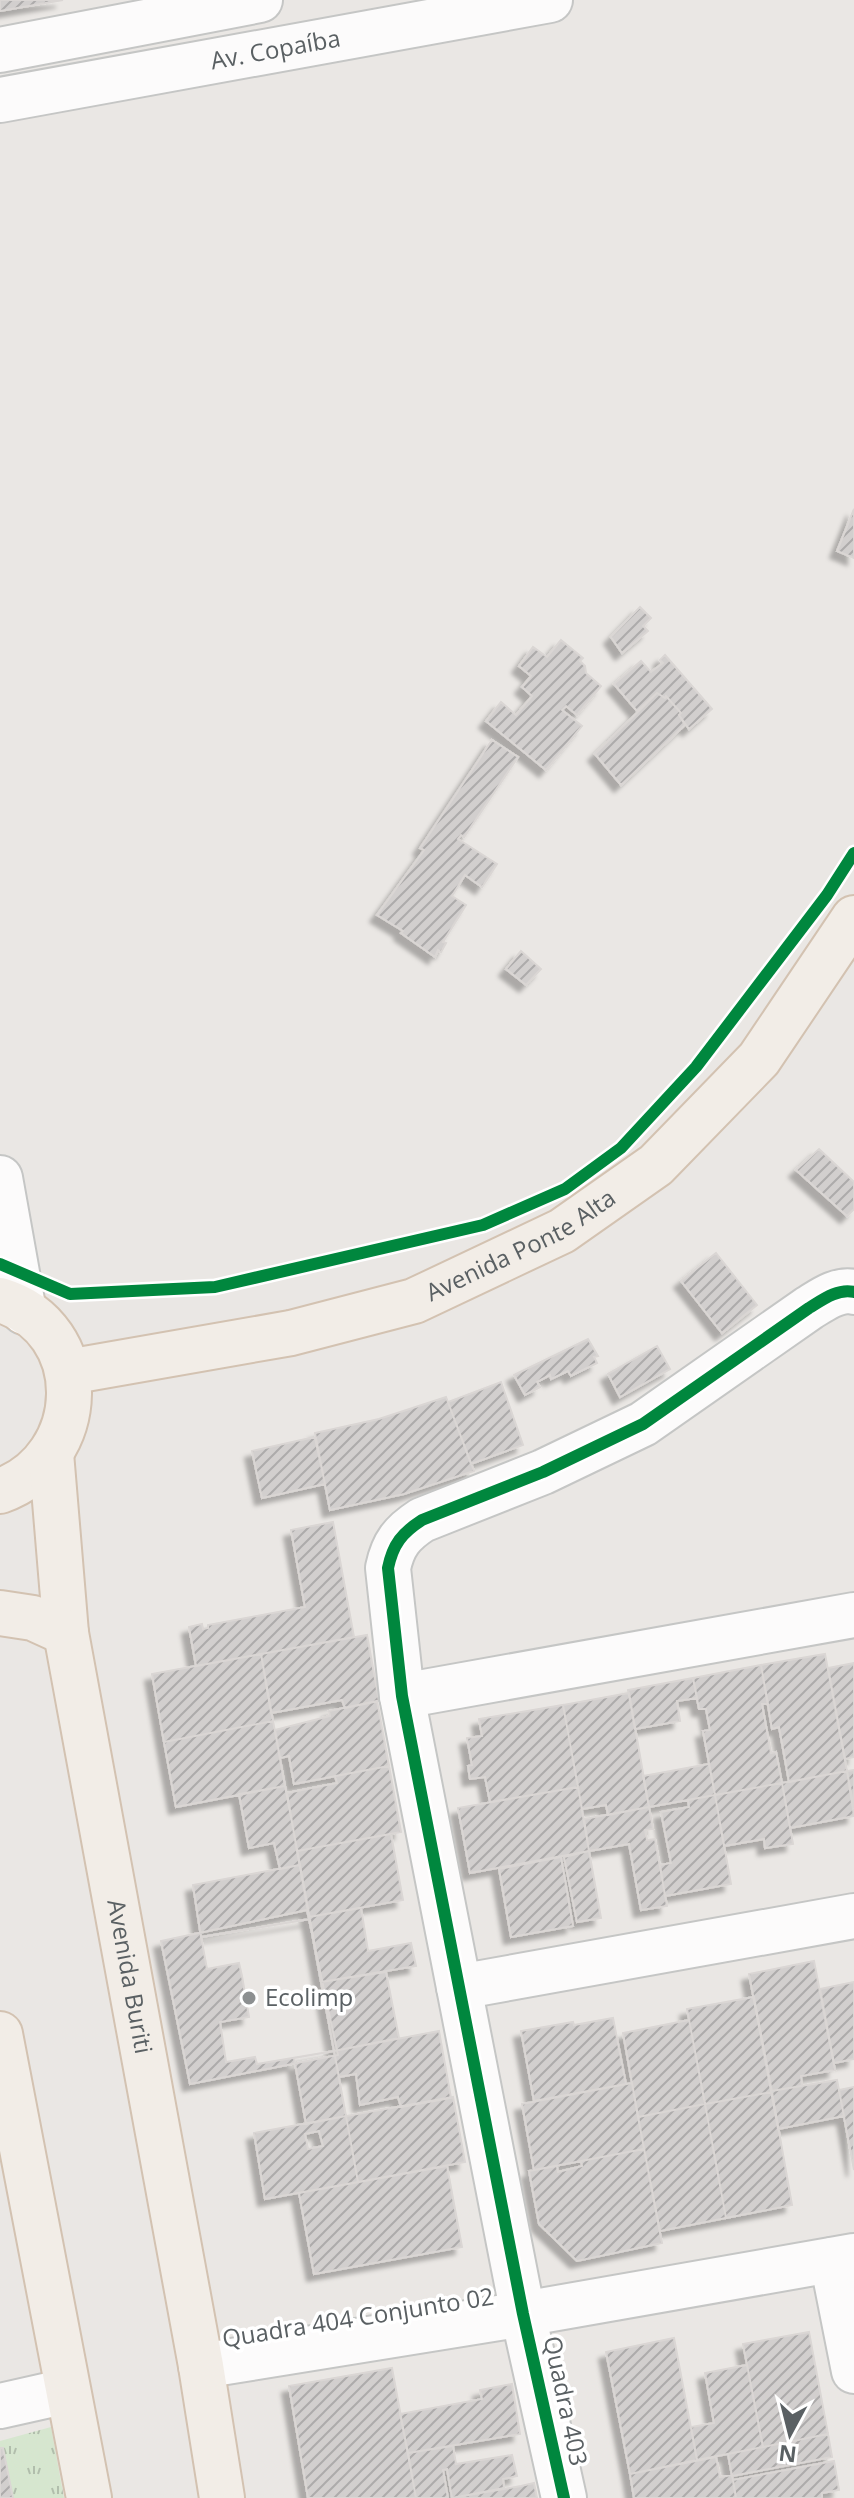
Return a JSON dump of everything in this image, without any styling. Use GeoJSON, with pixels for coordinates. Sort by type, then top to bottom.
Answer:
{"type":"FeatureCollection","features":[{"type":"Feature","properties":{"kind":"main road","name":"Avenida Ponte Alta"},"geometry":{"type":"LineString","coordinates":[[68,1372],[291,1333],[414,1301],[562,1231],[656,1165],[759,1059],[854,918]]}},
{"type":"Feature","properties":{"kind":"main road","name":"Avenida Buriti"},"geometry":{"type":"LineString","coordinates":[[0,1491],[19,1484],[44,1464],[62,1437],[70,1405],[68,1372],[55,1341],[33,1317],[12,1306]]}},
{"type":"Feature","properties":{"kind":"main road","name":"Avenida Buriti"},"geometry":{"type":"LineString","coordinates":[[51,1453],[66,1633],[201,2366],[222,2498]]}},
{"type":"Feature","properties":{"kind":"main road"},"geometry":{"type":"LineString","coordinates":[[0,1613],[33,1618],[66,1633]]}},
{"type":"Feature","properties":{"kind":"main road"},"geometry":{"type":"LineString","coordinates":[[0,2034],[89,2498]]}},
{"type":"Feature","properties":{"kind":"street"},"geometry":{"type":"LineString","coordinates":[[0,50],[260,0]]}},
{"type":"Feature","properties":{"kind":"street","name":"Av. Copaíba"},"geometry":{"type":"LineString","coordinates":[[0,100],[550,0]]}},
{"type":"Feature","properties":{"kind":"street","name":"Avenida Buriti"},"geometry":{"type":"LineString","coordinates":[[0,1178],[12,1306]]}},
{"type":"Feature","properties":{"kind":"street","name":"Quadra 403"},"geometry":{"type":"LineString","coordinates":[[564,2498],[523,2314],[402,1696],[388,1568],[394,1545],[404,1532],[422,1520],[543,1472],[643,1424],[809,1308],[830,1295],[848,1290],[854,1292]]}},
{"type":"Feature","properties":{"kind":"street"},"geometry":{"type":"LineString","coordinates":[[402,1696],[854,1615]]}},
{"type":"Feature","properties":{"kind":"street"},"geometry":{"type":"LineString","coordinates":[[459,1987],[854,1916]]}},
{"type":"Feature","properties":{"kind":"street"},"geometry":{"type":"LineString","coordinates":[[843,2258],[854,2371]]}},
{"type":"Feature","properties":{"kind":"street","name":"Quadra 404 Conjunto 02"},"geometry":{"type":"LineString","coordinates":[[201,2366],[843,2258]]}},
{"type":"Feature","properties":{"kind":"street"},"geometry":{"type":"LineString","coordinates":[[0,2406],[67,2391]]}},
{"type":"Feature","properties":{"kind":"green space"},"geometry":{"type":"Polygon","coordinates":[[[51,2427],[64,2498],[0,2498],[0,2441],[51,2427]]]}},
{"type":"Feature","properties":{"kind":"building"},"geometry":{"type":"Polygon","coordinates":[[[0,0],[63,0],[0,11],[0,0]]]}},
{"type":"Feature","properties":{"kind":"building"},"geometry":{"type":"Polygon","coordinates":[[[854,509],[854,558],[837,551],[854,509]]]}},
{"type":"Feature","properties":{"kind":"building"},"geometry":{"type":"Polygon","coordinates":[[[640,607],[651,618],[643,626],[648,631],[622,653],[611,637],[640,607]]]}},
{"type":"Feature","properties":{"kind":"building"},"geometry":{"type":"Polygon","coordinates":[[[561,640],[583,658],[580,661],[586,673],[601,686],[577,715],[566,706],[562,710],[582,726],[546,770],[486,721],[501,702],[516,715],[532,696],[522,687],[531,676],[519,666],[533,647],[547,657],[561,640]]]}},
{"type":"Feature","properties":{"kind":"building"},"geometry":{"type":"Polygon","coordinates":[[[665,655],[712,709],[689,729],[679,715],[681,713],[666,696],[657,693],[637,711],[614,684],[641,661],[651,672],[663,663],[660,660],[665,655]]]}},
{"type":"Feature","properties":{"kind":"building"},"geometry":{"type":"Polygon","coordinates":[[[657,693],[666,696],[681,713],[679,715],[685,725],[621,785],[595,754],[657,693]]]}},
{"type":"Feature","properties":{"kind":"building"},"geometry":{"type":"Polygon","coordinates":[[[492,740],[518,757],[464,837],[461,835],[458,839],[497,864],[482,887],[465,875],[452,896],[466,905],[443,942],[446,943],[441,952],[438,950],[435,957],[377,915],[424,850],[420,848],[492,740]]]}},
{"type":"Feature","properties":{"kind":"building"},"geometry":{"type":"Polygon","coordinates":[[[521,951],[541,969],[526,985],[506,969],[521,951]]]}},
{"type":"Feature","properties":{"kind":"building"},"geometry":{"type":"Polygon","coordinates":[[[819,1149],[854,1182],[854,1209],[847,1216],[796,1170],[819,1149]]]}},
{"type":"Feature","properties":{"kind":"building"},"geometry":{"type":"Polygon","coordinates":[[[716,1253],[757,1305],[722,1333],[681,1281],[716,1253]]]}},
{"type":"Feature","properties":{"kind":"building"},"geometry":{"type":"Polygon","coordinates":[[[588,1339],[598,1356],[594,1357],[597,1363],[571,1376],[568,1371],[551,1379],[550,1375],[537,1382],[540,1387],[525,1395],[514,1375],[588,1339]]]}},
{"type":"Feature","properties":{"kind":"building"},"geometry":{"type":"Polygon","coordinates":[[[657,1346],[670,1369],[620,1397],[608,1374],[657,1346]]]}},
{"type":"Feature","properties":{"kind":"building"},"geometry":{"type":"Polygon","coordinates":[[[501,1382],[523,1445],[471,1464],[448,1402],[501,1382]]]}},
{"type":"Feature","properties":{"kind":"building"},"geometry":{"type":"Polygon","coordinates":[[[446,1397],[474,1471],[404,1494],[330,1510],[315,1433],[379,1419],[446,1397]]]}},
{"type":"Feature","properties":{"kind":"building"},"geometry":{"type":"Polygon","coordinates":[[[315,1438],[325,1484],[262,1498],[252,1451],[315,1438]]]}},
{"type":"Feature","properties":{"kind":"building"},"geometry":{"type":"Polygon","coordinates":[[[333,1522],[354,1637],[196,1666],[189,1627],[202,1624],[203,1629],[208,1625],[305,1607],[291,1530],[333,1522]]]}},
{"type":"Feature","properties":{"kind":"building"},"geometry":{"type":"Polygon","coordinates":[[[367,1635],[379,1701],[345,1708],[342,1700],[271,1713],[261,1654],[367,1635]]]}},
{"type":"Feature","properties":{"kind":"building"},"geometry":{"type":"Polygon","coordinates":[[[261,1654],[273,1721],[164,1742],[152,1674],[261,1654]]]}},
{"type":"Feature","properties":{"kind":"building"},"geometry":{"type":"Polygon","coordinates":[[[825,1654],[847,1771],[789,1782],[779,1727],[772,1729],[761,1665],[825,1654]]]}},
{"type":"Feature","properties":{"kind":"building"},"geometry":{"type":"Polygon","coordinates":[[[854,1663],[854,1757],[845,1759],[828,1668],[854,1663]]]}},
{"type":"Feature","properties":{"kind":"building"},"geometry":{"type":"Polygon","coordinates":[[[761,1665],[768,1704],[762,1704],[771,1753],[776,1752],[782,1783],[715,1795],[703,1731],[710,1730],[706,1709],[699,1709],[693,1678],[761,1665]]]}},
{"type":"Feature","properties":{"kind":"building"},"geometry":{"type":"Polygon","coordinates":[[[693,1678],[697,1698],[677,1701],[680,1721],[635,1729],[628,1690],[693,1678]]]}},
{"type":"Feature","properties":{"kind":"building"},"geometry":{"type":"Polygon","coordinates":[[[629,1693],[649,1807],[608,1815],[606,1805],[582,1809],[563,1705],[629,1693]]]}},
{"type":"Feature","properties":{"kind":"building"},"geometry":{"type":"Polygon","coordinates":[[[377,1701],[389,1766],[294,1784],[289,1756],[280,1758],[275,1730],[330,1716],[329,1711],[377,1701]]]}},
{"type":"Feature","properties":{"kind":"building"},"geometry":{"type":"Polygon","coordinates":[[[563,1705],[578,1787],[490,1802],[485,1777],[470,1779],[468,1766],[472,1765],[467,1738],[482,1736],[479,1719],[563,1705]]]}},
{"type":"Feature","properties":{"kind":"building"},"geometry":{"type":"Polygon","coordinates":[[[273,1721],[285,1786],[176,1807],[164,1742],[273,1721]]]}},
{"type":"Feature","properties":{"kind":"building"},"geometry":{"type":"Polygon","coordinates":[[[709,1764],[715,1795],[649,1807],[643,1776],[709,1764]]]}},
{"type":"Feature","properties":{"kind":"building"},"geometry":{"type":"Polygon","coordinates":[[[389,1766],[401,1832],[297,1851],[287,1793],[337,1783],[335,1776],[389,1766]]]}},
{"type":"Feature","properties":{"kind":"building"},"geometry":{"type":"Polygon","coordinates":[[[854,1770],[854,1808],[847,1771],[854,1770]]]}},
{"type":"Feature","properties":{"kind":"building"},"geometry":{"type":"Polygon","coordinates":[[[847,1771],[854,1816],[790,1828],[782,1783],[847,1771]]]}},
{"type":"Feature","properties":{"kind":"building"},"geometry":{"type":"Polygon","coordinates":[[[782,1783],[793,1844],[765,1848],[764,1839],[724,1846],[715,1795],[782,1783]]]}},
{"type":"Feature","properties":{"kind":"building"},"geometry":{"type":"Polygon","coordinates":[[[285,1786],[300,1865],[280,1869],[274,1843],[249,1848],[239,1794],[285,1786]]]}},
{"type":"Feature","properties":{"kind":"building"},"geometry":{"type":"Polygon","coordinates":[[[578,1787],[589,1851],[470,1873],[458,1808],[578,1787]]]}},
{"type":"Feature","properties":{"kind":"building"},"geometry":{"type":"Polygon","coordinates":[[[715,1795],[731,1884],[665,1896],[660,1865],[671,1863],[661,1812],[689,1807],[688,1800],[715,1795]]]}},
{"type":"Feature","properties":{"kind":"building"},"geometry":{"type":"Polygon","coordinates":[[[649,1807],[653,1829],[645,1830],[647,1840],[655,1839],[667,1906],[641,1910],[629,1844],[589,1851],[584,1819],[649,1807]]]}},
{"type":"Feature","properties":{"kind":"building"},"geometry":{"type":"Polygon","coordinates":[[[391,1834],[403,1900],[309,1917],[297,1851],[391,1834]]]}},
{"type":"Feature","properties":{"kind":"building"},"geometry":{"type":"Polygon","coordinates":[[[589,1851],[601,1918],[577,1922],[564,1857],[589,1851]]]}},
{"type":"Feature","properties":{"kind":"building"},"geometry":{"type":"Polygon","coordinates":[[[561,1857],[573,1926],[511,1937],[499,1869],[561,1857]]]}},
{"type":"Feature","properties":{"kind":"building"},"geometry":{"type":"Polygon","coordinates":[[[300,1865],[310,1919],[201,1937],[193,1885],[300,1865]]]}},
{"type":"Feature","properties":{"kind":"building"},"geometry":{"type":"Polygon","coordinates":[[[361,1908],[368,1951],[411,1943],[416,1966],[321,1982],[309,1917],[361,1908]]]}},
{"type":"Feature","properties":{"kind":"building","name":"Ecolimp"},"geometry":{"type":"Polygon","coordinates":[[[307,1910],[338,2055],[190,2084],[161,1941],[307,1910]]]}},
{"type":"Feature","properties":{"kind":"building"},"geometry":{"type":"Polygon","coordinates":[[[310,1919],[334,2051],[257,2064],[255,2057],[226,2062],[220,2022],[249,2017],[242,1976],[239,1963],[207,1969],[201,1937],[310,1919]]]}},
{"type":"Feature","properties":{"kind":"building"},"geometry":{"type":"Polygon","coordinates":[[[814,1961],[835,2070],[801,2076],[802,2086],[771,2091],[749,1974],[814,1961]]]}},
{"type":"Feature","properties":{"kind":"building"},"geometry":{"type":"Polygon","coordinates":[[[386,1972],[399,2038],[334,2051],[321,1982],[386,1972]]]}},
{"type":"Feature","properties":{"kind":"building"},"geometry":{"type":"Polygon","coordinates":[[[854,1982],[854,2059],[834,2063],[820,1989],[854,1982]]]}},
{"type":"Feature","properties":{"kind":"building"},"geometry":{"type":"Polygon","coordinates":[[[754,1997],[772,2092],[705,2104],[687,2009],[754,1997]]]}},
{"type":"Feature","properties":{"kind":"building"},"geometry":{"type":"Polygon","coordinates":[[[613,2018],[626,2084],[534,2101],[521,2031],[613,2018]]]}},
{"type":"Feature","properties":{"kind":"building"},"geometry":{"type":"Polygon","coordinates":[[[689,2020],[705,2104],[638,2117],[623,2033],[689,2020]]]}},
{"type":"Feature","properties":{"kind":"building"},"geometry":{"type":"Polygon","coordinates":[[[439,2031],[451,2098],[401,2107],[398,2097],[360,2105],[356,2074],[339,2077],[334,2051],[439,2031]]]}},
{"type":"Feature","properties":{"kind":"building"},"geometry":{"type":"Polygon","coordinates":[[[334,2051],[346,2116],[306,2124],[294,2058],[334,2051]]]}},
{"type":"Feature","properties":{"kind":"building"},"geometry":{"type":"Polygon","coordinates":[[[837,2080],[844,2116],[778,2129],[771,2091],[837,2080]]]}},
{"type":"Feature","properties":{"kind":"building"},"geometry":{"type":"Polygon","coordinates":[[[632,2083],[644,2149],[534,2170],[522,2104],[632,2083]]]}},
{"type":"Feature","properties":{"kind":"building"},"geometry":{"type":"Polygon","coordinates":[[[854,2087],[854,2170],[839,2090],[854,2087]]]}},
{"type":"Feature","properties":{"kind":"building"},"geometry":{"type":"Polygon","coordinates":[[[772,2092],[792,2205],[726,2218],[705,2104],[772,2092]]]}},
{"type":"Feature","properties":{"kind":"building"},"geometry":{"type":"Polygon","coordinates":[[[453,2097],[465,2162],[358,2182],[346,2116],[453,2097]]]}},
{"type":"Feature","properties":{"kind":"building"},"geometry":{"type":"Polygon","coordinates":[[[705,2104],[726,2218],[660,2231],[638,2117],[705,2104]]]}},
{"type":"Feature","properties":{"kind":"building"},"geometry":{"type":"Polygon","coordinates":[[[346,2116],[358,2182],[265,2199],[254,2133],[346,2116]],[[319,2131],[305,2134],[308,2149],[323,2146],[319,2131]]]}},
{"type":"Feature","properties":{"kind":"building"},"geometry":{"type":"Polygon","coordinates":[[[644,2149],[662,2243],[577,2261],[539,2224],[529,2171],[557,2166],[558,2172],[582,2166],[581,2161],[644,2149]]]}},
{"type":"Feature","properties":{"kind":"building"},"geometry":{"type":"Polygon","coordinates":[[[447,2166],[462,2247],[314,2274],[299,2193],[447,2166]]]}},
{"type":"Feature","properties":{"kind":"building"},"geometry":{"type":"Polygon","coordinates":[[[809,2332],[828,2434],[763,2447],[743,2344],[809,2332]]]}},
{"type":"Feature","properties":{"kind":"building"},"geometry":{"type":"Polygon","coordinates":[[[674,2338],[697,2460],[630,2474],[606,2352],[674,2338]]]}},
{"type":"Feature","properties":{"kind":"building"},"geometry":{"type":"Polygon","coordinates":[[[747,2365],[763,2447],[697,2460],[691,2427],[714,2423],[705,2373],[747,2365]]]}},
{"type":"Feature","properties":{"kind":"building"},"geometry":{"type":"Polygon","coordinates":[[[392,2368],[416,2498],[308,2498],[289,2386],[392,2368]]]}},
{"type":"Feature","properties":{"kind":"building"},"geometry":{"type":"Polygon","coordinates":[[[512,2384],[520,2434],[408,2453],[400,2414],[482,2399],[480,2390],[512,2384]]]}},
{"type":"Feature","properties":{"kind":"building"},"geometry":{"type":"Polygon","coordinates":[[[828,2434],[832,2457],[732,2476],[728,2454],[828,2434]]]}},
{"type":"Feature","properties":{"kind":"building"},"geometry":{"type":"Polygon","coordinates":[[[453,2446],[456,2464],[512,2455],[517,2476],[503,2479],[504,2488],[452,2498],[447,2469],[443,2470],[448,2498],[416,2498],[408,2453],[453,2446]]]}},
{"type":"Feature","properties":{"kind":"building"},"geometry":{"type":"Polygon","coordinates":[[[0,2448],[3,2448],[13,2498],[0,2498],[0,2448]]]}},
{"type":"Feature","properties":{"kind":"building"},"geometry":{"type":"Polygon","coordinates":[[[716,2457],[720,2477],[732,2475],[736,2498],[634,2498],[630,2474],[716,2457]]]}},
{"type":"Feature","properties":{"kind":"building"},"geometry":{"type":"Polygon","coordinates":[[[834,2461],[839,2490],[822,2493],[822,2498],[736,2498],[733,2480],[834,2461]]]}},
{"type":"Feature","properties":{"kind":"building"},"geometry":{"type":"Polygon","coordinates":[[[534,2483],[537,2498],[452,2498],[521,2486],[534,2483]]]}},
{"type":"Feature","properties":{"kind":"cycle path"},"geometry":{"type":"LineString","coordinates":[[0,1264],[70,1294],[215,1287],[483,1225],[565,1189],[621,1148],[696,1067],[827,895],[854,853]]}},
{"type":"Feature","properties":{"kind":"cycle path"},"geometry":{"type":"LineString","coordinates":[[564,2498],[523,2314],[402,1696],[388,1568],[399,1540],[422,1520],[543,1472],[643,1424],[819,1302],[836,1293],[854,1292]]}},
{"type":"Feature","properties":{"kind":"place","name":"Ecolimp"},"geometry":{"type":"Point","coordinates":[249,1998]}}]}
